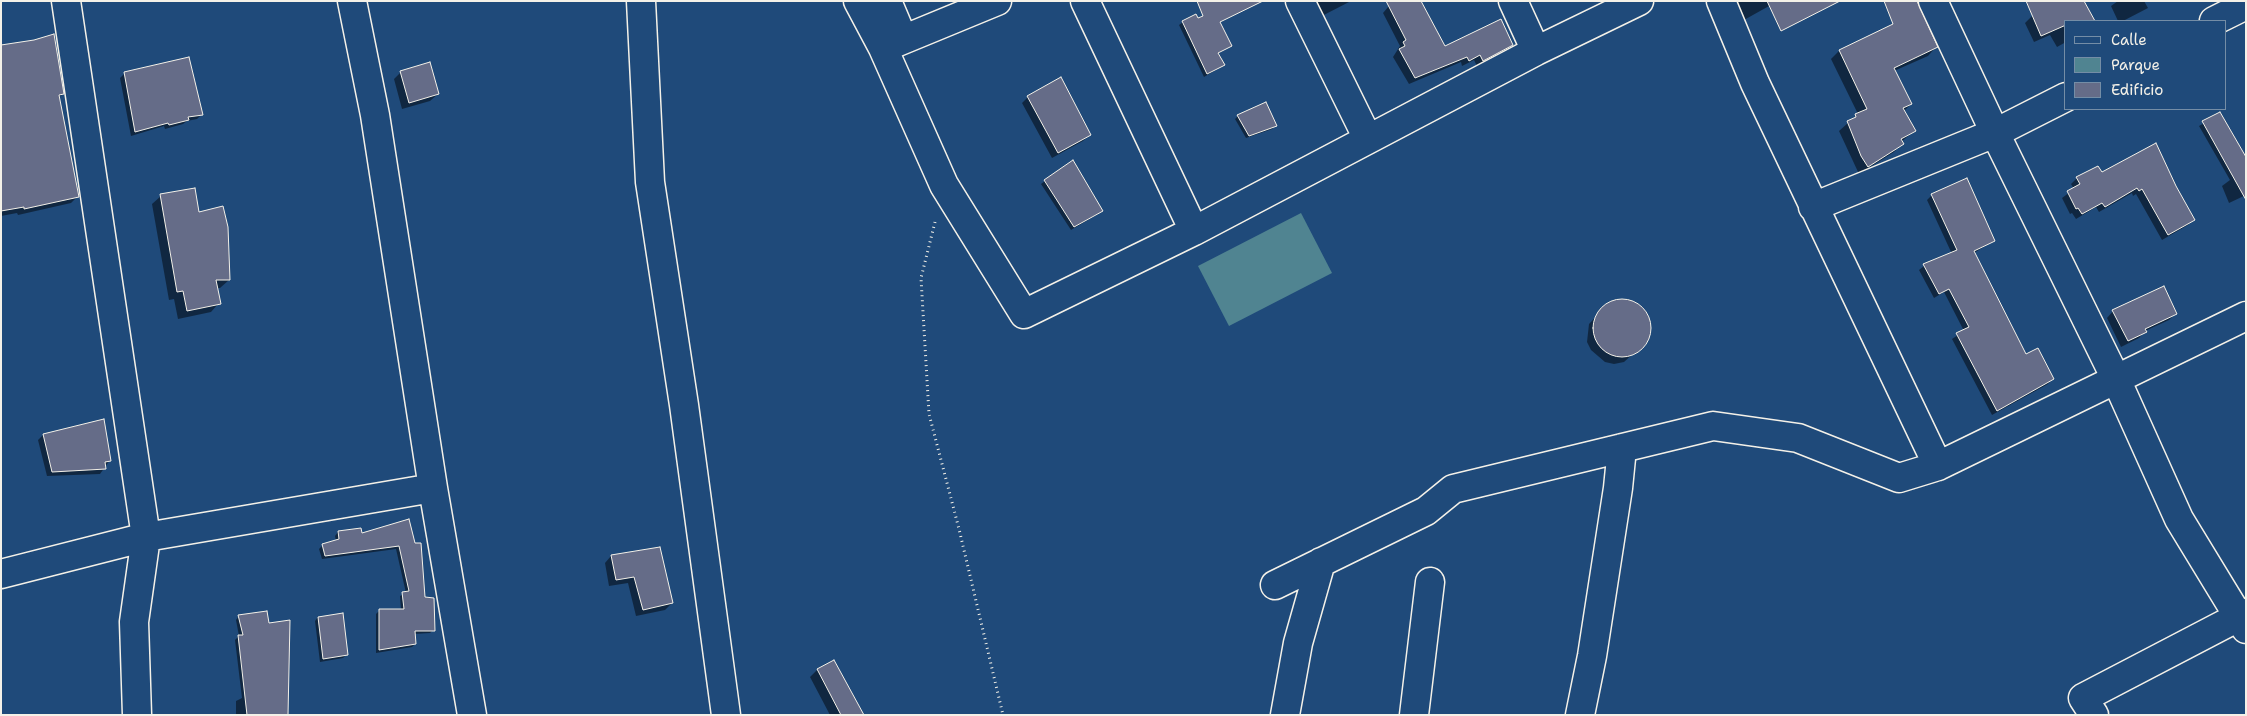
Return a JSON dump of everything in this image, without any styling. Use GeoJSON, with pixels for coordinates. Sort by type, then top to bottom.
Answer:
{"type":"FeatureCollection","features":[{"type":"Feature","properties":{"kind":"street"},"geometry":{"type":"LineString","coordinates":[[66,1],[146,537],[134,622],[136,715]]}},
{"type":"Feature","properties":{"kind":"street"},"geometry":{"type":"LineString","coordinates":[[352,1],[376,115],[433,488],[472,715]]}},
{"type":"Feature","properties":{"kind":"street"},"geometry":{"type":"LineString","coordinates":[[641,1],[650,182],[684,405],[726,715]]}},
{"type":"Feature","properties":{"kind":"street"},"geometry":{"type":"LineString","coordinates":[[858,1],[893,44]]}},
{"type":"Feature","properties":{"kind":"street"},"geometry":{"type":"LineString","coordinates":[[888,1],[893,44],[944,185],[1024,314],[1194,231],[1536,51],[1639,1]]}},
{"type":"Feature","properties":{"kind":"street"},"geometry":{"type":"LineString","coordinates":[[893,44],[997,1]]}},
{"type":"Feature","properties":{"kind":"street"},"geometry":{"type":"LineString","coordinates":[[1085,1],[1194,231]]}},
{"type":"Feature","properties":{"kind":"street"},"geometry":{"type":"LineString","coordinates":[[1300,1],[1368,139]]}},
{"type":"Feature","properties":{"kind":"street"},"geometry":{"type":"LineString","coordinates":[[1512,1],[1536,51]]}},
{"type":"Feature","properties":{"kind":"street"},"geometry":{"type":"LineString","coordinates":[[1721,1],[1755,83],[1938,466]]}},
{"type":"Feature","properties":{"kind":"street"},"geometry":{"type":"LineString","coordinates":[[1933,1],[1995,133],[2116,379],[2179,519],[2244,619],[2083,698],[2094,715]]}},
{"type":"Feature","properties":{"kind":"street"},"geometry":{"type":"LineString","coordinates":[[2216,20],[2241,9]]}},
{"type":"Feature","properties":{"kind":"street"},"geometry":{"type":"LineString","coordinates":[[1813,207],[1995,133],[2064,98]]}},
{"type":"Feature","properties":{"kind":"street"},"geometry":{"type":"LineString","coordinates":[[1275,585],[1426,511],[1453,489],[1713,426],[1798,438],[1899,478],[1938,466],[2246,316]]}},
{"type":"Feature","properties":{"kind":"street"},"geometry":{"type":"LineString","coordinates":[[1580,715],[1592,656],[1618,488],[1622,448]]}},
{"type":"Feature","properties":{"kind":"street"},"geometry":{"type":"LineString","coordinates":[[1,574],[146,537],[433,488]]}},
{"type":"Feature","properties":{"kind":"street"},"geometry":{"type":"LineString","coordinates":[[1285,715],[1298,642],[1321,562]]}},
{"type":"Feature","properties":{"kind":"street"},"geometry":{"type":"LineString","coordinates":[[1414,715],[1430,582]]}},
{"type":"Feature","properties":{"kind":"path"},"geometry":{"type":"LineString","coordinates":[[944,185],[921,278],[929,414],[960,529],[1003,715]]}},
{"type":"Feature","properties":{"kind":"green space"},"geometry":{"type":"Polygon","coordinates":[[[1301,213],[1332,273],[1229,326],[1198,266],[1301,213]]]}},
{"type":"Feature","properties":{"kind":"building"},"geometry":{"type":"Polygon","coordinates":[[[1197,1],[1263,1],[1220,22],[1232,46],[1218,53],[1225,65],[1207,74],[1182,21],[1196,14],[1198,18],[1203,16],[1197,1]]]}},
{"type":"Feature","properties":{"kind":"building"},"geometry":{"type":"Polygon","coordinates":[[[1386,1],[1421,1],[1445,46],[1501,19],[1513,45],[1483,61],[1480,55],[1469,61],[1467,57],[1415,78],[1399,49],[1405,46],[1403,42],[1406,40],[1386,1]]]}},
{"type":"Feature","properties":{"kind":"building"},"geometry":{"type":"Polygon","coordinates":[[[1767,1],[1840,1],[1781,31],[1767,1]]]}},
{"type":"Feature","properties":{"kind":"building"},"geometry":{"type":"Polygon","coordinates":[[[1884,1],[1917,1],[1938,47],[1894,68],[1912,104],[1903,108],[1916,131],[1901,139],[1904,144],[1868,167],[1861,156],[1847,121],[1856,117],[1855,114],[1867,109],[1839,50],[1893,24],[1884,1]]]}},
{"type":"Feature","properties":{"kind":"building"},"geometry":{"type":"Polygon","coordinates":[[[2026,1],[2084,1],[2094,20],[2064,20],[2064,26],[2041,36],[2026,1]]]}},
{"type":"Feature","properties":{"kind":"building"},"geometry":{"type":"Polygon","coordinates":[[[54,34],[64,94],[59,95],[79,197],[24,209],[24,207],[1,211],[1,45],[34,40],[54,34]]]}},
{"type":"Feature","properties":{"kind":"building"},"geometry":{"type":"Polygon","coordinates":[[[189,57],[203,115],[188,117],[189,120],[169,125],[168,123],[135,132],[124,72],[189,57]]]}},
{"type":"Feature","properties":{"kind":"building"},"geometry":{"type":"Polygon","coordinates":[[[430,62],[439,94],[409,103],[400,71],[430,62]]]}},
{"type":"Feature","properties":{"kind":"building"},"geometry":{"type":"Polygon","coordinates":[[[1061,77],[1091,135],[1058,153],[1027,96],[1061,77]]]}},
{"type":"Feature","properties":{"kind":"building"},"geometry":{"type":"Polygon","coordinates":[[[1266,102],[1277,126],[1249,136],[1237,115],[1266,102]]]}},
{"type":"Feature","properties":{"kind":"building"},"geometry":{"type":"Polygon","coordinates":[[[2220,112],[2246,157],[2246,200],[2202,121],[2220,112]]]}},
{"type":"Feature","properties":{"kind":"building"},"geometry":{"type":"Polygon","coordinates":[[[2156,143],[2176,186],[2195,220],[2168,235],[2142,189],[2139,191],[2137,188],[2105,207],[2102,203],[2082,214],[2078,208],[2076,209],[2067,191],[2080,184],[2076,177],[2098,166],[2102,172],[2156,143]]]}},
{"type":"Feature","properties":{"kind":"building"},"geometry":{"type":"Polygon","coordinates":[[[1073,160],[1103,211],[1074,227],[1044,180],[1073,160]]]}},
{"type":"Feature","properties":{"kind":"building"},"geometry":{"type":"Polygon","coordinates":[[[1967,178],[1995,241],[1974,251],[2026,354],[2038,348],[2054,379],[1997,411],[1956,333],[1969,327],[1949,289],[1939,294],[1923,264],[1957,250],[1931,194],[1967,178]]]}},
{"type":"Feature","properties":{"kind":"building"},"geometry":{"type":"Polygon","coordinates":[[[195,188],[199,212],[223,206],[228,227],[230,280],[216,280],[221,304],[187,311],[183,291],[177,292],[160,194],[195,188]]]}},
{"type":"Feature","properties":{"kind":"building"},"geometry":{"type":"Polygon","coordinates":[[[2164,286],[2177,314],[2145,329],[2147,332],[2128,341],[2112,310],[2164,286]]]}},
{"type":"Feature","properties":{"kind":"building"},"geometry":{"type":"Polygon","coordinates":[[[1622,299],[1633,301],[1646,312],[1651,328],[1649,339],[1638,352],[1622,357],[1611,355],[1598,344],[1593,328],[1595,317],[1606,304],[1622,299]]]}},
{"type":"Feature","properties":{"kind":"building"},"geometry":{"type":"Polygon","coordinates":[[[104,419],[111,461],[105,462],[106,469],[52,472],[43,434],[104,419]]]}},
{"type":"Feature","properties":{"kind":"building"},"geometry":{"type":"Polygon","coordinates":[[[409,519],[415,543],[421,543],[425,597],[434,598],[435,631],[415,631],[416,644],[379,650],[379,609],[404,609],[402,592],[409,591],[399,546],[325,556],[322,544],[339,539],[338,531],[361,528],[362,533],[409,519]]]}},
{"type":"Feature","properties":{"kind":"building"},"geometry":{"type":"Polygon","coordinates":[[[660,547],[673,603],[643,610],[634,577],[616,580],[611,555],[660,547]]]}},
{"type":"Feature","properties":{"kind":"building"},"geometry":{"type":"Polygon","coordinates":[[[267,611],[269,623],[290,620],[288,715],[247,715],[238,635],[243,635],[238,615],[267,611]]]}},
{"type":"Feature","properties":{"kind":"building"},"geometry":{"type":"Polygon","coordinates":[[[343,613],[348,655],[323,659],[318,617],[343,613]]]}},
{"type":"Feature","properties":{"kind":"building"},"geometry":{"type":"Polygon","coordinates":[[[834,660],[864,715],[841,715],[817,669],[834,660]]]}}]}
